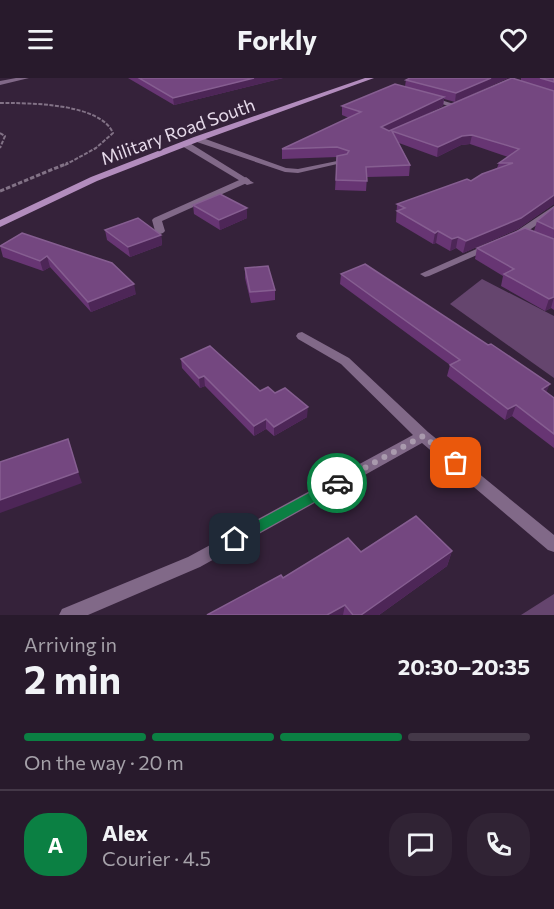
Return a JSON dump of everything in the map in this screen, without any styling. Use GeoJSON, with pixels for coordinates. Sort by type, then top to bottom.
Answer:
{"type":"FeatureCollection","features":[{"type":"Feature","properties":{"kind":"main road","name":"Military Road South"},"geometry":{"type":"LineString","coordinates":[[0,224],[94,179],[184,144],[371,78]]}},
{"type":"Feature","properties":{"kind":"street"},"geometry":{"type":"LineString","coordinates":[[0,83],[26,78]]}},
{"type":"Feature","properties":{"kind":"street"},"geometry":{"type":"LineString","coordinates":[[416,94],[455,106]]}},
{"type":"Feature","properties":{"kind":"street"},"geometry":{"type":"LineString","coordinates":[[446,110],[466,101]]}},
{"type":"Feature","properties":{"kind":"street"},"geometry":{"type":"LineString","coordinates":[[197,140],[285,170],[298,171],[342,162]]}},
{"type":"Feature","properties":{"kind":"street"},"geometry":{"type":"LineString","coordinates":[[159,231],[158,220],[248,181],[184,144]]}},
{"type":"Feature","properties":{"kind":"street"},"geometry":{"type":"LineString","coordinates":[[425,274],[522,233],[554,209]]}},
{"type":"Feature","properties":{"kind":"street"},"geometry":{"type":"LineString","coordinates":[[522,233],[533,238]]}},
{"type":"Feature","properties":{"kind":"street"},"geometry":{"type":"LineString","coordinates":[[302,336],[345,361],[423,436],[554,545]]}},
{"type":"Feature","properties":{"kind":"street"},"geometry":{"type":"LineString","coordinates":[[68,615],[194,562],[423,436]]}},
{"type":"Feature","properties":{"kind":"path"},"geometry":{"type":"LineString","coordinates":[[0,104],[44,106],[89,114],[109,124],[113,133],[112,137],[97,149],[0,191]]}},
{"type":"Feature","properties":{"kind":"path"},"geometry":{"type":"LineString","coordinates":[[0,133],[6,139],[0,148]]}},
{"type":"Feature","properties":{"kind":"shaded area"},"geometry":{"type":"Polygon","coordinates":[[[482,279],[554,316],[554,378],[450,304],[482,279]]]}},
{"type":"Feature","properties":{"kind":"shaded area"},"geometry":{"type":"Polygon","coordinates":[[[554,594],[554,615],[521,615],[554,594]]]}},
{"type":"Feature","properties":{"kind":"building"},"geometry":{"type":"Polygon","coordinates":[[[139,78],[254,78],[173,98],[139,78]]]}},
{"type":"Feature","properties":{"kind":"building"},"geometry":{"type":"Polygon","coordinates":[[[410,78],[491,78],[456,93],[406,80],[410,78]]]}},
{"type":"Feature","properties":{"kind":"building"},"geometry":{"type":"Polygon","coordinates":[[[512,78],[554,91],[554,195],[521,218],[466,241],[458,237],[452,239],[438,231],[435,233],[397,211],[405,208],[397,204],[467,179],[471,181],[482,174],[513,163],[499,163],[519,149],[472,135],[462,136],[438,147],[392,131],[410,165],[366,167],[367,181],[336,180],[337,156],[347,154],[349,151],[337,147],[282,149],[361,112],[342,106],[395,84],[444,97],[381,127],[389,131],[512,78]]]}},
{"type":"Feature","properties":{"kind":"building"},"geometry":{"type":"Polygon","coordinates":[[[540,78],[554,78],[554,82],[540,78]]]}},
{"type":"Feature","properties":{"kind":"building"},"geometry":{"type":"Polygon","coordinates":[[[220,194],[247,208],[219,220],[193,205],[220,194]]]}},
{"type":"Feature","properties":{"kind":"building"},"geometry":{"type":"Polygon","coordinates":[[[554,207],[554,229],[537,221],[554,207]]]}},
{"type":"Feature","properties":{"kind":"building"},"geometry":{"type":"Polygon","coordinates":[[[138,218],[161,235],[128,247],[105,230],[138,218]]]}},
{"type":"Feature","properties":{"kind":"building"},"geometry":{"type":"Polygon","coordinates":[[[525,228],[554,239],[554,297],[549,299],[504,274],[514,269],[477,248],[525,228]]]}},
{"type":"Feature","properties":{"kind":"building"},"geometry":{"type":"Polygon","coordinates":[[[22,233],[112,263],[134,284],[88,302],[47,256],[40,261],[0,246],[22,233]]]}},
{"type":"Feature","properties":{"kind":"building"},"geometry":{"type":"Polygon","coordinates":[[[365,264],[550,384],[542,389],[554,398],[554,434],[516,405],[508,409],[450,365],[460,360],[341,274],[365,264]]]}},
{"type":"Feature","properties":{"kind":"building"},"geometry":{"type":"Polygon","coordinates":[[[268,266],[275,290],[250,292],[245,268],[268,266]]]}},
{"type":"Feature","properties":{"kind":"building"},"geometry":{"type":"Polygon","coordinates":[[[210,346],[260,391],[268,387],[275,393],[285,388],[308,407],[274,427],[266,419],[254,426],[204,376],[199,378],[181,359],[210,346]]]}},
{"type":"Feature","properties":{"kind":"building"},"geometry":{"type":"Polygon","coordinates":[[[68,439],[78,472],[0,500],[0,462],[68,439]]]}},
{"type":"Feature","properties":{"kind":"building"},"geometry":{"type":"Polygon","coordinates":[[[416,516],[452,551],[361,615],[353,615],[345,605],[327,615],[207,615],[281,575],[283,578],[348,538],[361,552],[416,516]]]}},
{"type":"Feature","properties":{"kind":"way so far"},"geometry":{"type":"LineString","coordinates":[[337,483],[423,436],[456,463]]}},
{"type":"Feature","properties":{"kind":"route"},"geometry":{"type":"LineString","coordinates":[[235,539],[337,483]]}}]}
